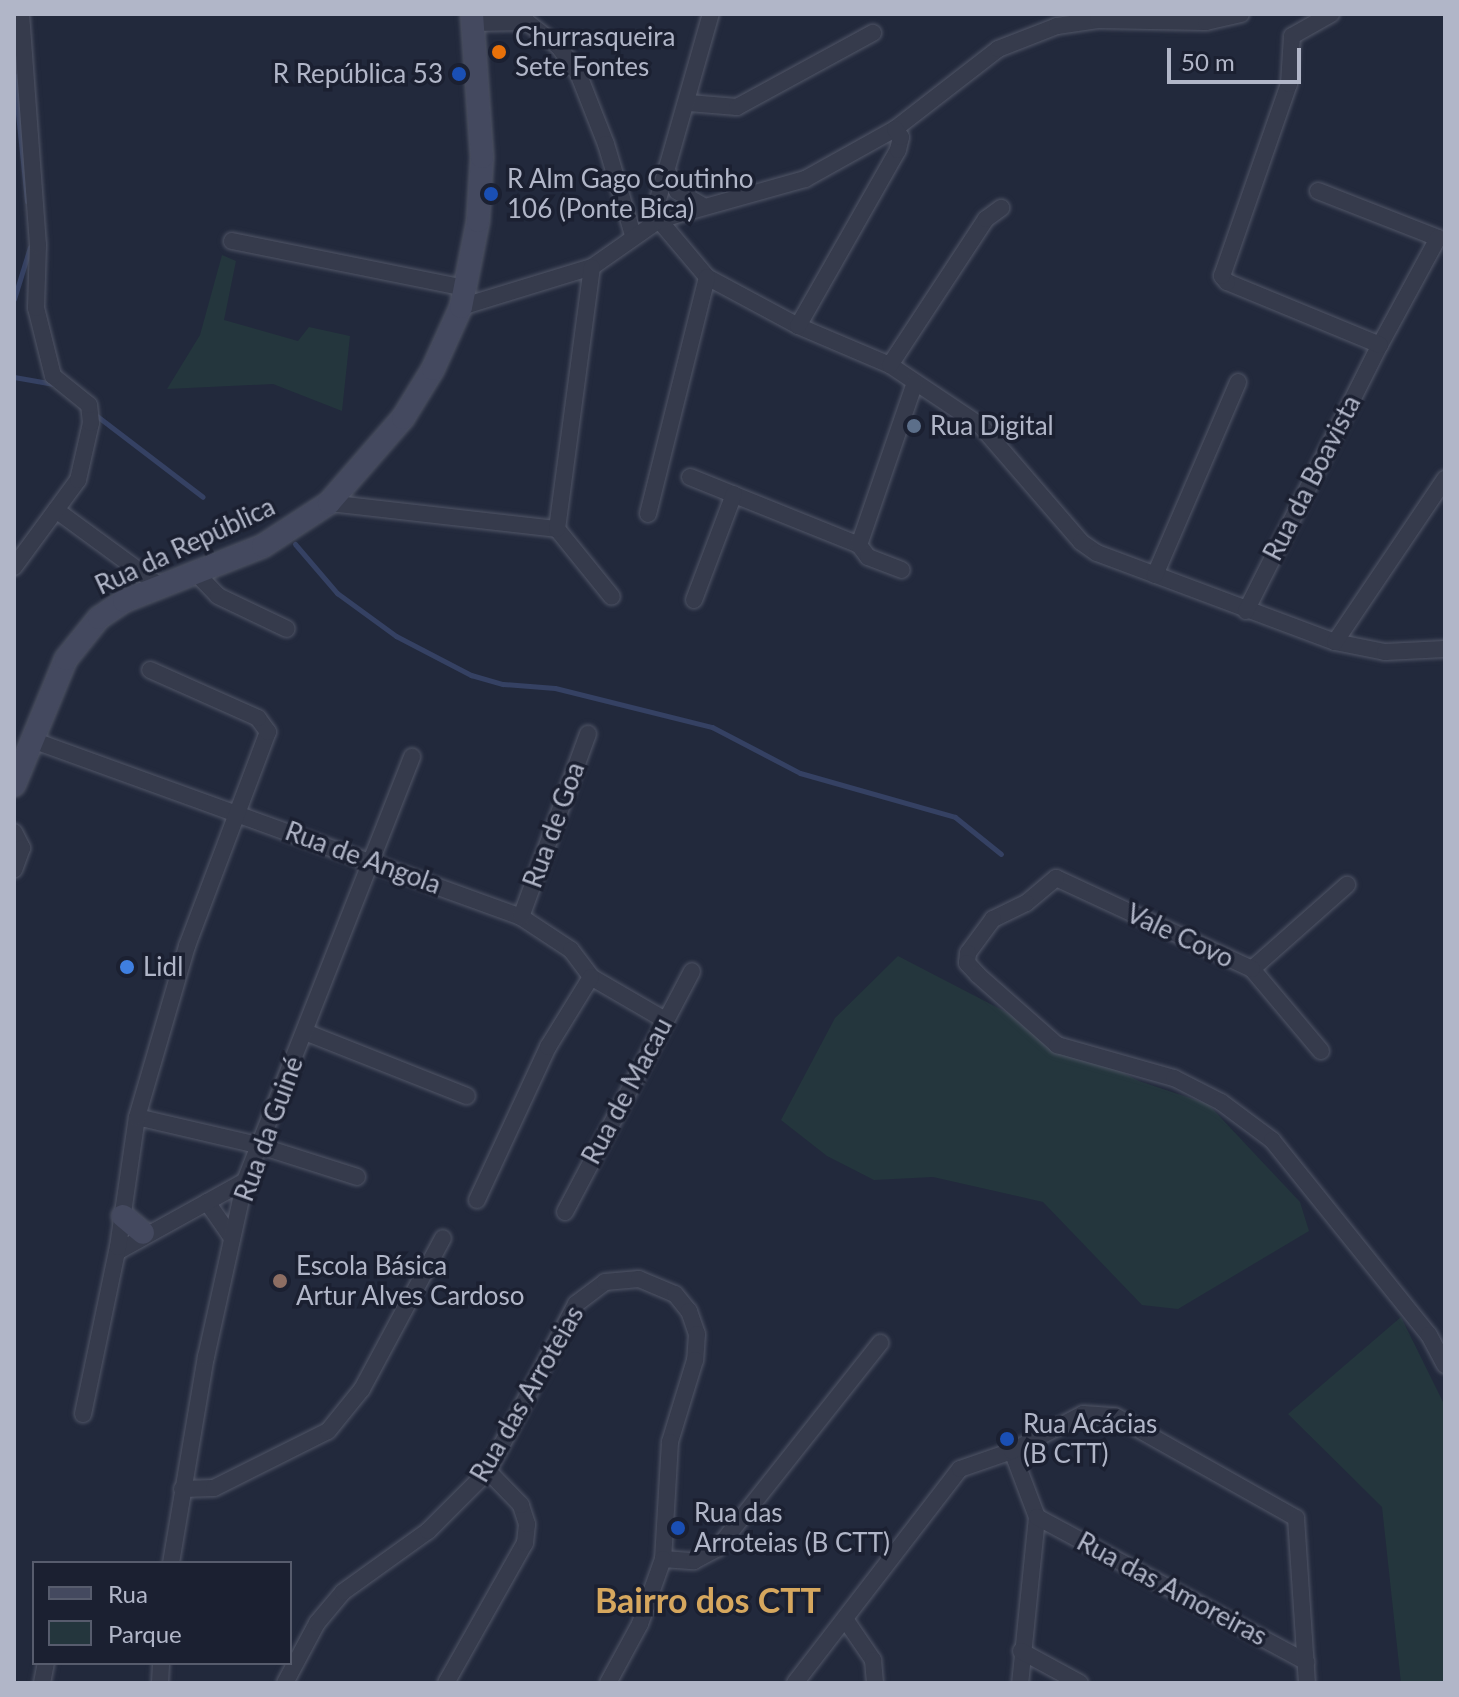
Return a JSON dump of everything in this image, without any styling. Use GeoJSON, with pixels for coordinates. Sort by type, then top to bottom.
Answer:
{"type":"FeatureCollection","features":[{"type":"Feature","properties":{"kind":"main road","name":"Rua da República"},"geometry":{"type":"LineString","coordinates":[[14,785],[35,741],[66,659],[99,618],[160,586],[263,546],[329,503],[403,418],[433,369],[463,297],[478,221],[482,157],[472,18]]}},
{"type":"Feature","properties":{"kind":"main road"},"geometry":{"type":"LineString","coordinates":[[123,1216],[143,1233]]}},
{"type":"Feature","properties":{"kind":"street"},"geometry":{"type":"LineString","coordinates":[[14,567],[78,480],[91,423],[89,405],[53,376],[36,308],[38,245],[21,14]]}},
{"type":"Feature","properties":{"kind":"street"},"geometry":{"type":"LineString","coordinates":[[655,222],[666,169],[689,103],[711,14]]}},
{"type":"Feature","properties":{"kind":"street"},"geometry":{"type":"LineString","coordinates":[[232,241],[463,297],[592,267],[655,222],[701,205],[805,179],[895,129],[998,49],[1057,26],[1098,20],[1206,22],[1241,14]]}},
{"type":"Feature","properties":{"kind":"street"},"geometry":{"type":"LineString","coordinates":[[1331,14],[1292,36],[1289,84],[1222,276],[1227,282],[1380,345]]}},
{"type":"Feature","properties":{"kind":"street"},"geometry":{"type":"LineString","coordinates":[[472,18],[527,22],[559,47],[578,73],[606,144],[633,235]]}},
{"type":"Feature","properties":{"kind":"street"},"geometry":{"type":"LineString","coordinates":[[689,103],[737,107],[873,33]]}},
{"type":"Feature","properties":{"kind":"street"},"geometry":{"type":"LineString","coordinates":[[798,326],[898,150],[901,137],[895,129]]}},
{"type":"Feature","properties":{"kind":"street"},"geometry":{"type":"LineString","coordinates":[[666,169],[677,191],[701,205]]}},
{"type":"Feature","properties":{"kind":"street","name":"Rua da Boavista"},"geometry":{"type":"LineString","coordinates":[[1246,611],[1380,345],[1438,238],[1318,191]]}},
{"type":"Feature","properties":{"kind":"street"},"geometry":{"type":"LineString","coordinates":[[890,365],[986,219],[1001,208]]}},
{"type":"Feature","properties":{"kind":"street"},"geometry":{"type":"LineString","coordinates":[[655,222],[707,277],[798,326],[890,365],[996,440],[1081,542],[1246,611],[1335,642],[1385,652],[1445,649]]}},
{"type":"Feature","properties":{"kind":"street"},"geometry":{"type":"LineString","coordinates":[[557,529],[592,267]]}},
{"type":"Feature","properties":{"kind":"street"},"geometry":{"type":"LineString","coordinates":[[648,514],[707,277]]}},
{"type":"Feature","properties":{"kind":"street"},"geometry":{"type":"LineString","coordinates":[[859,545],[915,382]]}},
{"type":"Feature","properties":{"kind":"street"},"geometry":{"type":"LineString","coordinates":[[1155,575],[1238,382]]}},
{"type":"Feature","properties":{"kind":"street"},"geometry":{"type":"LineString","coordinates":[[690,477],[859,545],[868,557],[902,570]]}},
{"type":"Feature","properties":{"kind":"street"},"geometry":{"type":"LineString","coordinates":[[1335,642],[1445,479]]}},
{"type":"Feature","properties":{"kind":"street"},"geometry":{"type":"LineString","coordinates":[[694,600],[734,494]]}},
{"type":"Feature","properties":{"kind":"street"},"geometry":{"type":"LineString","coordinates":[[329,503],[557,529],[612,597]]}},
{"type":"Feature","properties":{"kind":"street"},"geometry":{"type":"LineString","coordinates":[[56,510],[160,586]]}},
{"type":"Feature","properties":{"kind":"street"},"geometry":{"type":"LineString","coordinates":[[197,574],[218,596],[287,629]]}},
{"type":"Feature","properties":{"kind":"street"},"geometry":{"type":"LineString","coordinates":[[83,1414],[117,1252],[137,1117],[187,946],[237,811],[267,741],[265,724],[150,670]]}},
{"type":"Feature","properties":{"kind":"street","name":"Rua de Goa"},"geometry":{"type":"LineString","coordinates":[[521,917],[588,734]]}},
{"type":"Feature","properties":{"kind":"street","name":"Rua de Angola"},"geometry":{"type":"LineString","coordinates":[[35,741],[237,811],[521,917],[571,950],[591,977],[665,1020]]}},
{"type":"Feature","properties":{"kind":"street","name":"Rua da Guiné"},"geometry":{"type":"LineString","coordinates":[[169,1561],[245,1181],[412,757]]}},
{"type":"Feature","properties":{"kind":"street"},"geometry":{"type":"LineString","coordinates":[[14,832],[22,848],[14,870]]}},
{"type":"Feature","properties":{"kind":"street","name":"Vale Covo"},"geometry":{"type":"LineString","coordinates":[[1321,1051],[1252,969],[1056,878],[1026,903],[993,919],[976,939],[967,963],[1057,1045],[1174,1078],[1221,1102],[1272,1140],[1429,1335],[1445,1365]]}},
{"type":"Feature","properties":{"kind":"street"},"geometry":{"type":"LineString","coordinates":[[1252,969],[1347,885]]}},
{"type":"Feature","properties":{"kind":"street","name":"Rua de Macau"},"geometry":{"type":"LineString","coordinates":[[565,1212],[692,971]]}},
{"type":"Feature","properties":{"kind":"street"},"geometry":{"type":"LineString","coordinates":[[477,1200],[548,1047],[591,977]]}},
{"type":"Feature","properties":{"kind":"street"},"geometry":{"type":"LineString","coordinates":[[305,1032],[467,1096]]}},
{"type":"Feature","properties":{"kind":"street"},"geometry":{"type":"LineString","coordinates":[[137,1117],[257,1145],[357,1177]]}},
{"type":"Feature","properties":{"kind":"street"},"geometry":{"type":"LineString","coordinates":[[117,1252],[143,1233],[245,1181]]}},
{"type":"Feature","properties":{"kind":"street"},"geometry":{"type":"LineString","coordinates":[[207,1202],[232,1238]]}},
{"type":"Feature","properties":{"kind":"street"},"geometry":{"type":"LineString","coordinates":[[182,1489],[214,1488],[328,1431],[362,1389],[443,1238]]}},
{"type":"Feature","properties":{"kind":"street","name":"Rua das Arroteias"},"geometry":{"type":"LineString","coordinates":[[285,1683],[317,1623],[343,1592],[428,1531],[488,1471],[576,1304],[605,1282],[639,1279],[659,1283],[689,1311],[697,1334],[695,1360],[670,1442],[663,1559],[640,1624],[608,1683]]}},
{"type":"Feature","properties":{"kind":"street"},"geometry":{"type":"LineString","coordinates":[[663,1559],[694,1561],[717,1549],[880,1343]]}},
{"type":"Feature","properties":{"kind":"street"},"geometry":{"type":"LineString","coordinates":[[795,1683],[960,1469],[1012,1451],[1083,1414],[1115,1416],[1296,1518],[1307,1683]]}},
{"type":"Feature","properties":{"kind":"street"},"geometry":{"type":"LineString","coordinates":[[1012,1451],[1037,1517],[1020,1683]]}},
{"type":"Feature","properties":{"kind":"street"},"geometry":{"type":"LineString","coordinates":[[446,1683],[525,1543],[527,1524],[521,1505],[488,1471]]}},
{"type":"Feature","properties":{"kind":"street","name":"Rua das Amoreiras"},"geometry":{"type":"LineString","coordinates":[[1037,1517],[1306,1662]]}},
{"type":"Feature","properties":{"kind":"street"},"geometry":{"type":"LineString","coordinates":[[845,1619],[873,1660],[875,1683]]}},
{"type":"Feature","properties":{"kind":"street"},"geometry":{"type":"LineString","coordinates":[[1021,1651],[1080,1683]]}},
{"type":"Feature","properties":{"kind":"green space"},"geometry":{"type":"Polygon","coordinates":[[[222,255],[236,261],[224,320],[298,341],[309,327],[350,336],[342,411],[273,384],[167,389],[200,335],[222,255]]]}},
{"type":"Feature","properties":{"kind":"green space"},"geometry":{"type":"Polygon","coordinates":[[[898,956],[1139,1081],[1208,1104],[1300,1202],[1309,1231],[1178,1309],[1142,1305],[1043,1202],[933,1177],[874,1180],[827,1156],[781,1120],[835,1018],[898,956]]]}},
{"type":"Feature","properties":{"kind":"green space"},"geometry":{"type":"Polygon","coordinates":[[[1401,1317],[1445,1406],[1445,1683],[1401,1683],[1382,1507],[1288,1414],[1401,1317]]]}},
{"type":"Feature","properties":{"kind":"waterway"},"geometry":{"type":"LineString","coordinates":[[14,75],[27,201]]}},
{"type":"Feature","properties":{"kind":"waterway"},"geometry":{"type":"LineString","coordinates":[[14,299],[30,247]]}},
{"type":"Feature","properties":{"kind":"waterway"},"geometry":{"type":"LineString","coordinates":[[14,377],[52,384]]}},
{"type":"Feature","properties":{"kind":"waterway"},"geometry":{"type":"LineString","coordinates":[[93,413],[203,497]]}},
{"type":"Feature","properties":{"kind":"waterway"},"geometry":{"type":"LineString","coordinates":[[295,544],[337,593],[396,636],[471,675],[503,684],[555,688],[712,727],[800,773],[955,817],[1001,854]]}},
{"type":"Feature","properties":{"kind":"place","name":"Churrasqueira Sete Fontes"},"geometry":{"type":"Point","coordinates":[499,52]}},
{"type":"Feature","properties":{"kind":"place","name":"R República 53"},"geometry":{"type":"Point","coordinates":[459,74]}},
{"type":"Feature","properties":{"kind":"place","name":"R Alm Gago Coutinho 106 (Ponte Bica)"},"geometry":{"type":"Point","coordinates":[491,194]}},
{"type":"Feature","properties":{"kind":"place","name":"Rua Digital"},"geometry":{"type":"Point","coordinates":[914,426]}},
{"type":"Feature","properties":{"kind":"place","name":"Lidl"},"geometry":{"type":"Point","coordinates":[127,967]}},
{"type":"Feature","properties":{"kind":"place","name":"Escola Básica Artur Alves Cardoso"},"geometry":{"type":"Point","coordinates":[280,1281]}},
{"type":"Feature","properties":{"kind":"place","name":"Rua Acácias (B CTT)"},"geometry":{"type":"Point","coordinates":[1007,1439]}},
{"type":"Feature","properties":{"kind":"place","name":"Rua das Arroteias (B CTT)"},"geometry":{"type":"Point","coordinates":[678,1528]}},
{"type":"Feature","properties":{"kind":"district","name":"Bairro dos CTT"},"geometry":{"type":"Point","coordinates":[708,1600]}}]}
